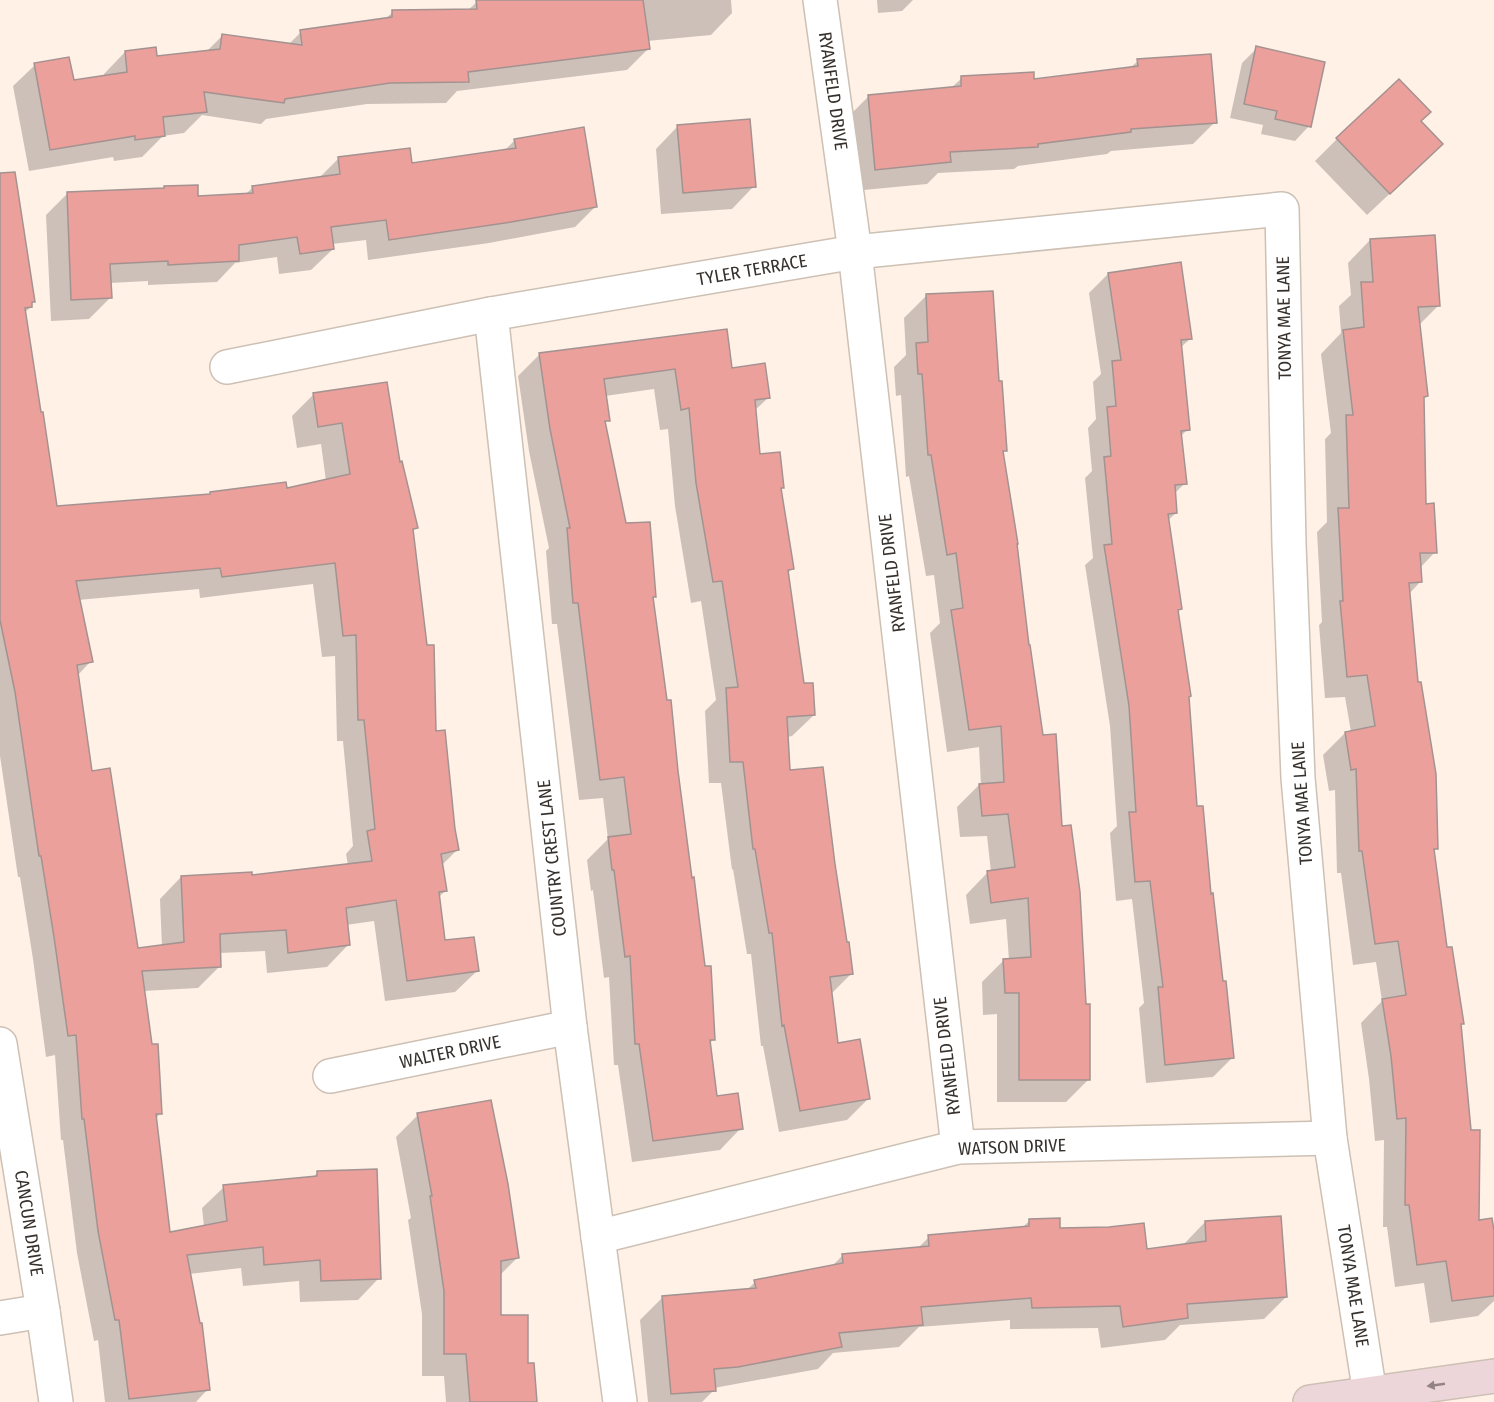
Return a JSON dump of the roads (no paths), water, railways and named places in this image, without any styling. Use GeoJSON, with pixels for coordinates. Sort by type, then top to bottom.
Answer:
{"type":"FeatureCollection","features":[{"type":"Feature","properties":{"kind":"main road"},"geometry":{"type":"LineString","coordinates":[[1310,1402],[1494,1376]]}},
{"type":"Feature","properties":{"kind":"street","name":"RYANFELD DRIVE"},"geometry":{"type":"LineString","coordinates":[[820,0],[855,252],[958,1148]]}},
{"type":"Feature","properties":{"kind":"street","name":"TYLER TERRACE"},"geometry":{"type":"LineString","coordinates":[[227,366],[492,314],[855,252],[1282,209]]}},
{"type":"Feature","properties":{"kind":"street","name":"TONYA MAE LANE"},"geometry":{"type":"LineString","coordinates":[[1282,209],[1289,544],[1298,778],[1330,1138],[1370,1394]]}},
{"type":"Feature","properties":{"kind":"street","name":"COUNTRY CREST LANE"},"geometry":{"type":"LineString","coordinates":[[492,314],[570,1027],[621,1402]]}},
{"type":"Feature","properties":{"kind":"street","name":"WALTER DRIVE"},"geometry":{"type":"LineString","coordinates":[[330,1076],[570,1027]]}},
{"type":"Feature","properties":{"kind":"street","name":"CANCUN DRIVE"},"geometry":{"type":"LineString","coordinates":[[0,1044],[56,1402]]}},
{"type":"Feature","properties":{"kind":"street","name":"WATSON DRIVE"},"geometry":{"type":"LineString","coordinates":[[598,1237],[958,1148],[1330,1138]]}},
{"type":"Feature","properties":{"kind":"street"},"geometry":{"type":"LineString","coordinates":[[0,1318],[43,1311]]}}]}
